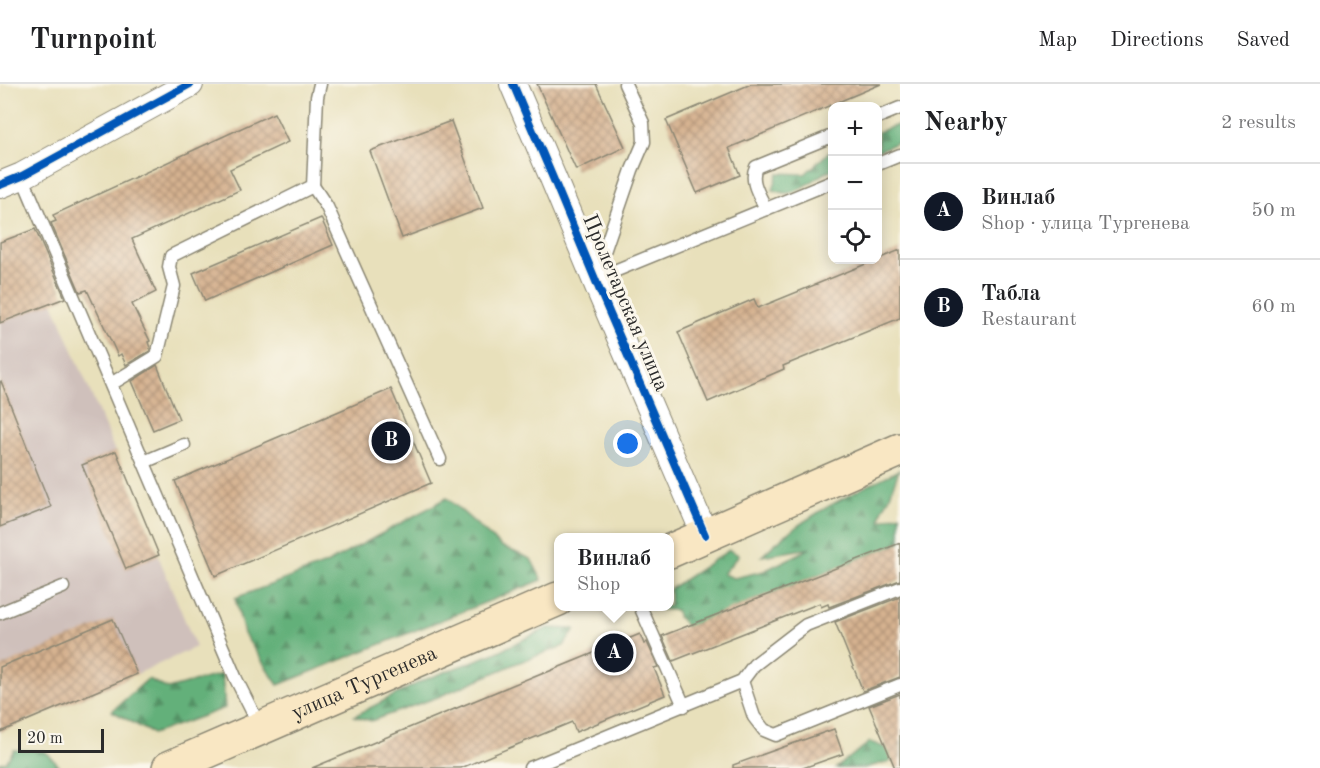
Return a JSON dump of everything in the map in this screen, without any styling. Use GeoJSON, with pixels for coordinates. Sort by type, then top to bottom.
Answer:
{"type":"FeatureCollection","features":[{"type":"Feature","properties":{"kind":"main road"},"geometry":{"type":"LineString","coordinates":[[674,549],[900,450]]}},
{"type":"Feature","properties":{"kind":"main road","name":"улица Тургенева"},"geometry":{"type":"LineString","coordinates":[[183,765],[260,728],[554,601]]}},
{"type":"Feature","properties":{"kind":"street"},"geometry":{"type":"LineString","coordinates":[[11,180],[190,84]]}},
{"type":"Feature","properties":{"kind":"street","name":"Пролетарская улица"},"geometry":{"type":"LineString","coordinates":[[513,84],[705,535]]}},
{"type":"Feature","properties":{"kind":"lane"},"geometry":{"type":"LineString","coordinates":[[320,84],[317,97],[313,186],[327,207],[440,459]]}},
{"type":"Feature","properties":{"kind":"lane"},"geometry":{"type":"LineString","coordinates":[[595,279],[632,170],[644,142],[643,123],[625,84]]}},
{"type":"Feature","properties":{"kind":"lane"},"geometry":{"type":"LineString","coordinates":[[882,115],[900,108]]}},
{"type":"Feature","properties":{"kind":"lane"},"geometry":{"type":"LineString","coordinates":[[766,209],[753,180],[756,167],[828,138]]}},
{"type":"Feature","properties":{"kind":"lane"},"geometry":{"type":"LineString","coordinates":[[882,162],[900,155]]}},
{"type":"Feature","properties":{"kind":"lane"},"geometry":{"type":"LineString","coordinates":[[11,180],[111,384],[236,679],[260,728]]}},
{"type":"Feature","properties":{"kind":"lane"},"geometry":{"type":"LineString","coordinates":[[595,279],[828,184]]}},
{"type":"Feature","properties":{"kind":"lane"},"geometry":{"type":"LineString","coordinates":[[111,384],[157,356],[174,286],[169,267],[171,256],[313,186]]}},
{"type":"Feature","properties":{"kind":"lane"},"geometry":{"type":"LineString","coordinates":[[144,462],[184,445]]}},
{"type":"Feature","properties":{"kind":"lane"},"geometry":{"type":"LineString","coordinates":[[0,613],[63,587]]}},
{"type":"Feature","properties":{"kind":"lane"},"geometry":{"type":"LineString","coordinates":[[530,768],[742,681],[754,665],[806,625],[900,588]]}},
{"type":"Feature","properties":{"kind":"lane"},"geometry":{"type":"LineString","coordinates":[[642,611],[684,705]]}},
{"type":"Feature","properties":{"kind":"lane"},"geometry":{"type":"LineString","coordinates":[[742,681],[754,717],[764,730],[776,735],[900,686]]}},
{"type":"Feature","properties":{"kind":"shaded area"},"geometry":{"type":"Polygon","coordinates":[[[0,275],[53,302],[196,647],[0,732],[0,275]]]}},
{"type":"Feature","properties":{"kind":"green space"},"geometry":{"type":"Polygon","coordinates":[[[900,124],[900,141],[882,149],[882,131],[900,124]]]}},
{"type":"Feature","properties":{"kind":"green space"},"geometry":{"type":"Polygon","coordinates":[[[828,153],[828,172],[794,192],[785,193],[773,190],[778,173],[805,174],[828,153]]]}},
{"type":"Feature","properties":{"kind":"green space"},"geometry":{"type":"Polygon","coordinates":[[[899,470],[880,521],[900,514],[900,543],[687,627],[678,617],[674,610],[674,586],[729,550],[739,555],[723,574],[734,578],[764,571],[811,548],[762,556],[793,529],[845,497],[899,470]]]}},
{"type":"Feature","properties":{"kind":"green space"},"geometry":{"type":"Polygon","coordinates":[[[447,498],[501,546],[531,559],[542,580],[278,685],[244,634],[235,598],[326,564],[447,498]]]}},
{"type":"Feature","properties":{"kind":"green space"},"geometry":{"type":"Polygon","coordinates":[[[548,628],[575,629],[564,646],[517,663],[438,697],[371,721],[354,716],[424,680],[495,653],[548,628]]]}},
{"type":"Feature","properties":{"kind":"green space"},"geometry":{"type":"Polygon","coordinates":[[[222,674],[225,708],[153,734],[112,711],[148,679],[168,689],[222,674]]]}},
{"type":"Feature","properties":{"kind":"green space"},"geometry":{"type":"Polygon","coordinates":[[[870,742],[886,748],[900,742],[900,759],[864,768],[836,768],[870,742]]]}},
{"type":"Feature","properties":{"kind":"green space"},"geometry":{"type":"Polygon","coordinates":[[[14,750],[45,751],[61,768],[0,768],[0,763],[6,762],[14,750]]]}},
{"type":"Feature","properties":{"kind":"building"},"geometry":{"type":"Polygon","coordinates":[[[537,84],[596,84],[625,147],[576,170],[537,84]]]}},
{"type":"Feature","properties":{"kind":"building"},"geometry":{"type":"Polygon","coordinates":[[[751,84],[881,84],[838,102],[828,102],[828,106],[729,148],[740,175],[697,193],[666,120],[751,84]]]}},
{"type":"Feature","properties":{"kind":"building"},"geometry":{"type":"Polygon","coordinates":[[[274,113],[288,142],[230,169],[240,190],[132,239],[156,292],[132,304],[150,341],[148,342],[150,351],[126,365],[121,354],[118,356],[87,290],[80,292],[51,223],[56,221],[53,215],[274,113]]]}},
{"type":"Feature","properties":{"kind":"building"},"geometry":{"type":"Polygon","coordinates":[[[451,121],[483,208],[402,238],[370,151],[451,121]]]}},
{"type":"Feature","properties":{"kind":"building"},"geometry":{"type":"Polygon","coordinates":[[[321,218],[333,245],[205,301],[193,273],[321,218]]]}},
{"type":"Feature","properties":{"kind":"building"},"geometry":{"type":"Polygon","coordinates":[[[35,229],[65,298],[0,323],[0,242],[35,229]]]}},
{"type":"Feature","properties":{"kind":"building"},"geometry":{"type":"Polygon","coordinates":[[[900,250],[900,318],[783,366],[784,369],[708,402],[678,332],[754,299],[758,308],[866,264],[882,264],[882,257],[900,250]]]}},
{"type":"Feature","properties":{"kind":"building"},"geometry":{"type":"Polygon","coordinates":[[[157,365],[179,419],[153,430],[132,381],[157,365]]]}},
{"type":"Feature","properties":{"kind":"building"},"geometry":{"type":"Polygon","coordinates":[[[0,382],[51,507],[0,527],[0,382]]]}},
{"type":"Feature","properties":{"kind":"building"},"geometry":{"type":"Polygon","coordinates":[[[391,389],[431,483],[215,576],[175,481],[391,389]]]}},
{"type":"Feature","properties":{"kind":"building"},"geometry":{"type":"Polygon","coordinates":[[[116,451],[159,555],[126,569],[82,465],[116,451]]]}},
{"type":"Feature","properties":{"kind":"building"},"geometry":{"type":"Polygon","coordinates":[[[900,543],[900,580],[829,607],[828,604],[821,607],[820,603],[673,661],[662,636],[900,543]]]}},
{"type":"Feature","properties":{"kind":"building"},"geometry":{"type":"Polygon","coordinates":[[[900,597],[900,677],[863,691],[835,622],[900,597]]]}},
{"type":"Feature","properties":{"kind":"building"},"geometry":{"type":"Polygon","coordinates":[[[113,619],[137,674],[0,732],[0,667],[113,619]]]}},
{"type":"Feature","properties":{"kind":"building"},"geometry":{"type":"Polygon","coordinates":[[[640,634],[644,644],[647,642],[658,667],[654,668],[665,695],[576,732],[572,722],[461,768],[312,768],[544,672],[640,634]]]}},
{"type":"Feature","properties":{"kind":"building"},"geometry":{"type":"Polygon","coordinates":[[[900,694],[900,768],[895,768],[869,706],[900,694]]]}},
{"type":"Feature","properties":{"kind":"building"},"geometry":{"type":"Polygon","coordinates":[[[834,729],[843,754],[803,768],[733,768],[733,765],[834,729]]]}},
{"type":"Feature","properties":{"kind":"cycle path"},"geometry":{"type":"LineString","coordinates":[[0,185],[22,176],[190,84]]}},
{"type":"Feature","properties":{"kind":"cycle path"},"geometry":{"type":"LineString","coordinates":[[513,84],[705,535]]}},
{"type":"Feature","properties":{"kind":"place","name":"Табла"},"geometry":{"type":"Point","coordinates":[391,441]}},
{"type":"Feature","properties":{"kind":"place","name":"Винлаб"},"geometry":{"type":"Point","coordinates":[614,653]}}]}
